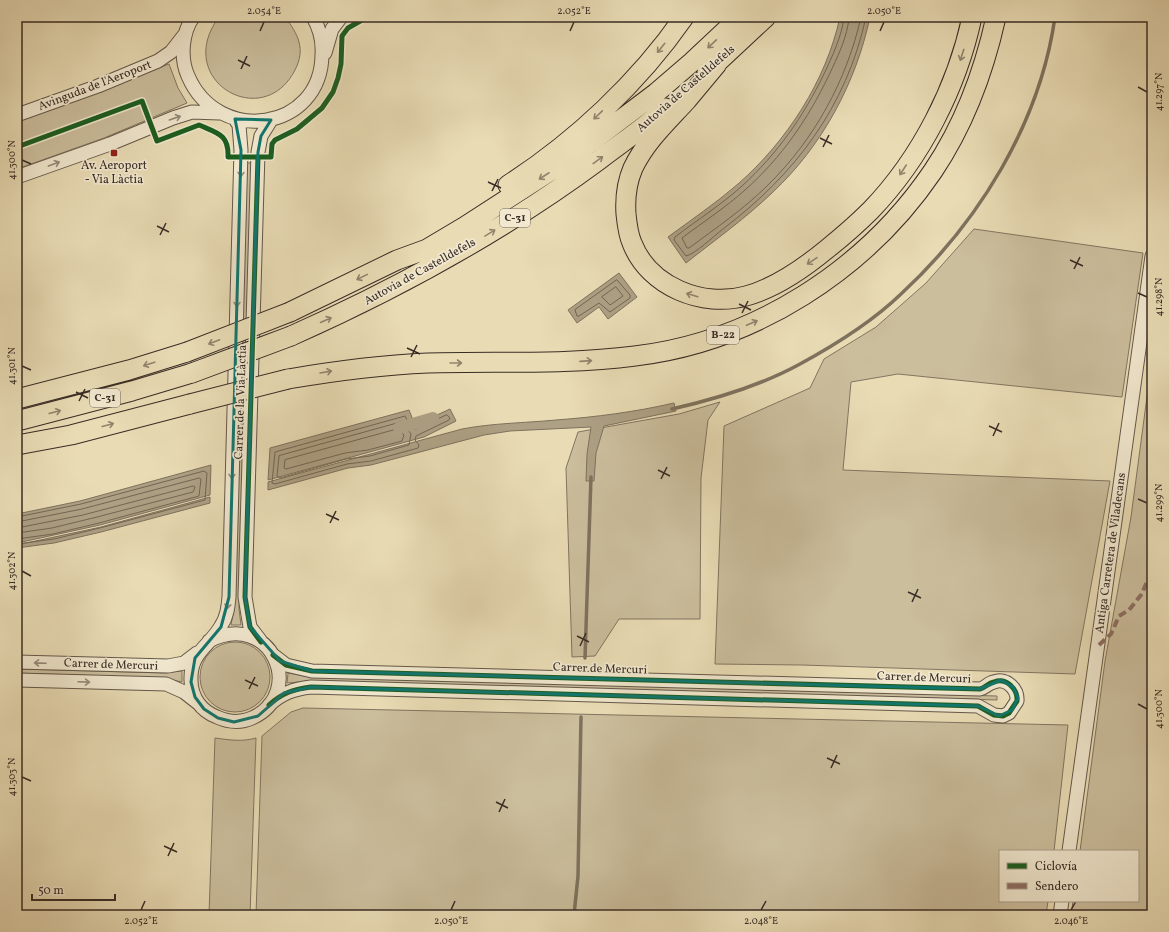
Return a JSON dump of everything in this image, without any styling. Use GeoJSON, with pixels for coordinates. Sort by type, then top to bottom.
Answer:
{"type":"FeatureCollection","features":[{"type":"Feature","properties":{"kind":"highway"},"geometry":{"type":"LineString","coordinates":[[397,260],[422,240],[512,182],[597,117],[648,63],[684,17]]}},
{"type":"Feature","properties":{"kind":"highway","name":"Autovia de Castelldefels"},"geometry":{"type":"LineString","coordinates":[[17,399],[123,372],[187,352],[290,312],[397,260],[427,249],[452,235],[566,161],[656,93],[740,17]]}},
{"type":"Feature","properties":{"kind":"highway","name":"Autovia de Castelldefels"},"geometry":{"type":"LineString","coordinates":[[17,421],[86,404],[192,373],[290,336],[352,309],[417,275],[527,211],[627,139],[662,112],[717,64],[766,17]]}},
{"type":"Feature","properties":{"kind":"highway"},"geometry":{"type":"LineString","coordinates":[[717,64],[686,101],[657,131],[640,155],[632,170],[627,190],[626,207],[632,243],[642,262],[655,275],[678,290],[694,296],[726,300],[746,296],[764,290],[790,276],[818,257],[871,210],[899,177],[924,139],[944,102],[958,68],[972,17]]}},
{"type":"Feature","properties":{"kind":"highway","name":"B-22"},"geometry":{"type":"LineString","coordinates":[[17,445],[71,435],[288,379],[336,371],[390,365],[430,363],[554,363],[638,356],[669,351],[704,342],[770,315],[804,296],[857,256],[917,193],[938,164],[966,111],[991,43],[996,17]]}},
{"type":"Feature","properties":{"kind":"street"},"geometry":{"type":"LineString","coordinates":[[193,17],[186,33],[183,51],[186,71],[193,87],[205,102],[219,113],[235,119],[253,122],[271,120],[291,111],[305,99],[316,82],[332,29],[341,17]]}},
{"type":"Feature","properties":{"kind":"street"},"geometry":{"type":"LineString","coordinates":[[314,17],[318,24],[323,43],[322,64]]}},
{"type":"Feature","properties":{"kind":"street","name":"Avinguda de l'Aeroport"},"geometry":{"type":"LineString","coordinates":[[17,115],[98,86],[158,61],[171,52],[186,33]]}},
{"type":"Feature","properties":{"kind":"street"},"geometry":{"type":"LineString","coordinates":[[17,177],[110,144],[173,118],[192,112],[219,113]]}},
{"type":"Feature","properties":{"kind":"street","name":"Carrer de la Via Làctia"},"geometry":{"type":"LineString","coordinates":[[204,646],[221,627],[226,617],[229,597],[241,150],[239,125],[235,119]]}},
{"type":"Feature","properties":{"kind":"street","name":"Carrer de la Via Làctia"},"geometry":{"type":"LineString","coordinates":[[262,642],[250,627],[246,597],[258,152],[261,136],[271,120]]}},
{"type":"Feature","properties":{"kind":"street","name":"Antiga Carretera de Viladecans"},"geometry":{"type":"LineString","coordinates":[[1069,850],[1152,256]]}},
{"type":"Feature","properties":{"kind":"street"},"geometry":{"type":"LineString","coordinates":[[235,633],[253,636],[262,642],[273,655],[279,672],[279,682],[275,696],[258,716],[248,720],[234,722],[211,714],[199,704],[192,690],[191,673],[195,658],[204,646],[217,637],[235,633]]}},
{"type":"Feature","properties":{"kind":"street","name":"Carrer de Mercuri"},"geometry":{"type":"LineString","coordinates":[[17,662],[168,666],[184,662],[204,646]]}},
{"type":"Feature","properties":{"kind":"street","name":"Carrer de Mercuri"},"geometry":{"type":"LineString","coordinates":[[269,704],[284,693],[292,690],[311,688],[978,706],[998,716],[1009,713],[1017,701],[1016,690],[1001,680],[992,682],[980,689],[320,671],[295,668],[280,661],[273,655]]}},
{"type":"Feature","properties":{"kind":"street","name":"Carrer de Mercuri"},"geometry":{"type":"LineString","coordinates":[[17,680],[166,684],[184,692],[199,704]]}},
{"type":"Feature","properties":{"kind":"street"},"geometry":{"type":"LineString","coordinates":[[1060,915],[1062,902]]}},
{"type":"Feature","properties":{"kind":"highlighted area"},"geometry":{"type":"Polygon","coordinates":[[[235,119],[271,120],[261,136],[258,152],[245,597],[250,627],[280,661],[312,671],[980,689],[1001,680],[1013,687],[1018,698],[1012,710],[999,716],[978,706],[311,687],[284,693],[258,716],[234,722],[218,718],[204,709],[195,697],[191,682],[195,658],[221,627],[229,597],[241,150],[235,119]]]}},
{"type":"Feature","properties":{"kind":"shaded area"},"geometry":{"type":"Polygon","coordinates":[[[219,17],[285,17],[297,36],[300,55],[295,70],[281,88],[263,97],[244,98],[227,91],[214,78],[207,61],[207,40],[219,17]]]}},
{"type":"Feature","properties":{"kind":"shaded area"},"geometry":{"type":"Polygon","coordinates":[[[169,64],[178,88],[187,103],[104,138],[17,169],[17,121],[169,64]]]}},
{"type":"Feature","properties":{"kind":"shaded area"},"geometry":{"type":"Polygon","coordinates":[[[247,163],[252,163],[239,609],[241,625],[231,625],[234,609],[247,163]]]}},
{"type":"Feature","properties":{"kind":"shaded area"},"geometry":{"type":"Polygon","coordinates":[[[974,229],[1143,253],[1122,397],[898,374],[851,382],[843,470],[1110,481],[1075,674],[802,665],[715,664],[724,426],[810,388],[824,359],[876,327],[926,283],[974,229]]]}},
{"type":"Feature","properties":{"kind":"shaded area"},"geometry":{"type":"Polygon","coordinates":[[[1152,359],[1152,915],[1071,915],[1073,902],[1139,902],[1139,850],[1080,850],[1105,661],[1131,517],[1152,359]]]}},
{"type":"Feature","properties":{"kind":"shaded area"},"geometry":{"type":"Polygon","coordinates":[[[720,402],[708,420],[701,478],[700,619],[619,619],[595,656],[572,657],[566,468],[578,432],[679,414],[720,402]]]}},
{"type":"Feature","properties":{"kind":"shaded area"},"geometry":{"type":"Polygon","coordinates":[[[235,642],[254,648],[264,658],[270,677],[264,696],[254,706],[235,712],[216,706],[206,696],[200,677],[206,658],[216,648],[235,642]]]}},
{"type":"Feature","properties":{"kind":"shaded area"},"geometry":{"type":"Polygon","coordinates":[[[17,669],[165,673],[182,671],[182,682],[164,678],[17,673],[17,669]]]}},
{"type":"Feature","properties":{"kind":"shaded area"},"geometry":{"type":"Polygon","coordinates":[[[288,673],[310,677],[997,696],[997,700],[309,681],[287,683],[288,673]]]}},
{"type":"Feature","properties":{"kind":"shaded area"},"geometry":{"type":"Polygon","coordinates":[[[303,708],[1068,725],[1054,850],[999,850],[999,902],[1048,902],[1046,915],[256,915],[262,736],[291,712],[303,708]]]}},
{"type":"Feature","properties":{"kind":"shaded area"},"geometry":{"type":"Polygon","coordinates":[[[215,738],[241,740],[256,738],[250,915],[209,915],[215,738]]]}},
{"type":"Feature","properties":{"kind":"water"},"geometry":{"type":"Polygon","coordinates":[[[840,17],[870,17],[856,66],[835,112],[822,134],[791,174],[763,202],[686,263],[668,237],[738,184],[773,149],[802,108],[814,87],[834,41],[840,17]]]}},
{"type":"Feature","properties":{"kind":"water"},"geometry":{"type":"Polygon","coordinates":[[[619,273],[637,297],[608,319],[599,307],[577,323],[568,310],[619,273]]]}},
{"type":"Feature","properties":{"kind":"water"},"geometry":{"type":"Polygon","coordinates":[[[674,403],[676,411],[604,426],[596,453],[594,481],[586,481],[587,454],[591,427],[510,431],[484,435],[371,465],[348,468],[268,490],[268,482],[462,429],[497,424],[601,416],[674,403]]]}},
{"type":"Feature","properties":{"kind":"water"},"geometry":{"type":"Polygon","coordinates":[[[450,409],[456,421],[424,437],[268,480],[270,448],[409,410],[415,425],[450,409]]]}},
{"type":"Feature","properties":{"kind":"water"},"geometry":{"type":"Polygon","coordinates":[[[211,465],[210,495],[100,525],[17,543],[17,514],[80,501],[211,465]]]}},
{"type":"Feature","properties":{"kind":"water"},"geometry":{"type":"Polygon","coordinates":[[[210,497],[210,503],[101,532],[54,543],[17,548],[17,545],[101,527],[210,497]]]}},
{"type":"Feature","properties":{"kind":"waterway"},"geometry":{"type":"LineString","coordinates":[[672,409],[705,401],[754,385],[785,372],[813,357],[840,341],[878,314],[929,266],[956,235],[980,203],[1002,168],[1036,95],[1047,56],[1055,17]]}},
{"type":"Feature","properties":{"kind":"waterway"},"geometry":{"type":"LineString","coordinates":[[399,428],[433,418]]}},
{"type":"Feature","properties":{"kind":"waterway"},"geometry":{"type":"LineString","coordinates":[[585,658],[591,477]]}},
{"type":"Feature","properties":{"kind":"waterway"},"geometry":{"type":"LineString","coordinates":[[574,915],[578,876],[581,717]]}},
{"type":"Feature","properties":{"kind":"marked path"},"geometry":{"type":"LineString","coordinates":[[1099,645],[1111,634],[1119,616],[1129,610],[1141,595],[1152,571]]}},
{"type":"Feature","properties":{"kind":"cycle path"},"geometry":{"type":"LineString","coordinates":[[17,147],[142,101],[157,141],[199,125],[221,135],[228,149],[228,157],[271,157],[272,144],[275,140],[297,129],[322,108],[333,92],[341,64],[342,36],[348,28],[362,20],[359,17]]}},
{"type":"Feature","properties":{"kind":"cycle path"},"geometry":{"type":"LineString","coordinates":[[258,157],[245,597],[250,627],[261,642]]}},
{"type":"Feature","properties":{"kind":"cycle path"},"geometry":{"type":"LineString","coordinates":[[269,705],[288,692],[311,687],[978,706],[994,715],[1003,716],[1009,713],[1017,701],[1016,692],[1010,685],[1003,681],[990,683],[980,689],[312,671],[286,665],[273,655]]}},
{"type":"Feature","properties":{"kind":"place","name":"Av. Aeroport - Via Làctia"},"geometry":{"type":"Point","coordinates":[114,153]}}]}
